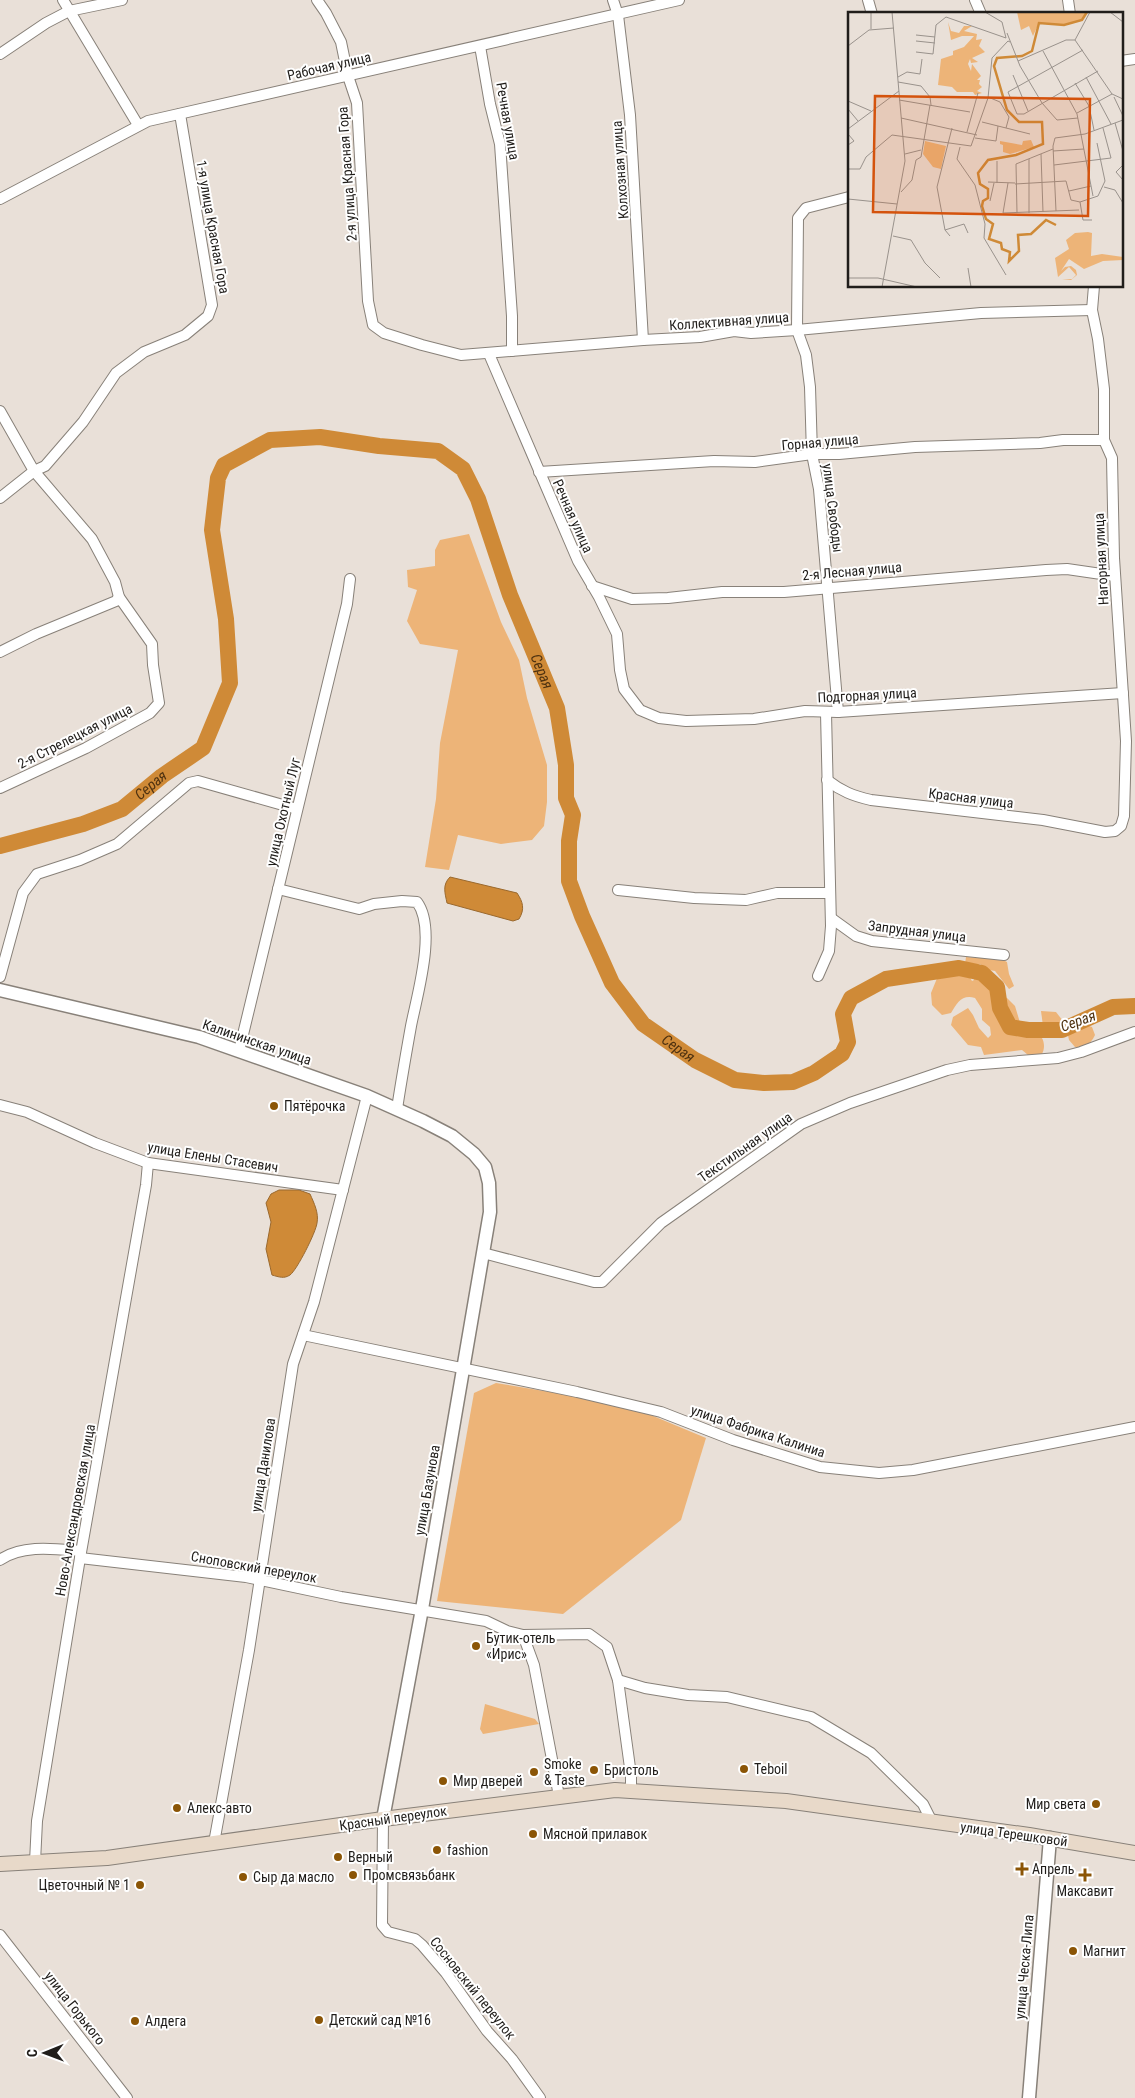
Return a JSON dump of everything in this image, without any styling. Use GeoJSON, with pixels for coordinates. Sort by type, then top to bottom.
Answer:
{"type":"FeatureCollection","features":[{"type":"Feature","properties":{"kind":"main road","name":"Красный переулок"},"geometry":{"type":"LineString","coordinates":[[0,1864],[107,1858],[383,1819],[615,1790],[786,1801],[893,1816]]}},
{"type":"Feature","properties":{"kind":"main road","name":"улица Терешковой"},"geometry":{"type":"LineString","coordinates":[[893,1816],[1050,1838],[1135,1854]]}},
{"type":"Feature","properties":{"kind":"street"},"geometry":{"type":"LineString","coordinates":[[63,0],[138,126]]}},
{"type":"Feature","properties":{"kind":"street"},"geometry":{"type":"LineString","coordinates":[[0,54],[69,11],[122,0]]}},
{"type":"Feature","properties":{"kind":"street","name":"2-я улица Красная Гора"},"geometry":{"type":"LineString","coordinates":[[316,0],[326,13],[341,42],[348,76],[357,103],[368,301],[373,325]]}},
{"type":"Feature","properties":{"kind":"street","name":"Колхозная улица"},"geometry":{"type":"LineString","coordinates":[[613,0],[618,15],[630,115],[643,340]]}},
{"type":"Feature","properties":{"kind":"street","name":"Рабочая улица"},"geometry":{"type":"LineString","coordinates":[[0,199],[148,121],[679,0]]}},
{"type":"Feature","properties":{"kind":"street"},"geometry":{"type":"LineString","coordinates":[[975,0],[980,12]]}},
{"type":"Feature","properties":{"kind":"street","name":"Речная улица"},"geometry":{"type":"LineString","coordinates":[[480,46],[490,104],[500,144],[512,316],[512,351]]}},
{"type":"Feature","properties":{"kind":"street"},"geometry":{"type":"LineString","coordinates":[[1122,61],[1135,58]]}},
{"type":"Feature","properties":{"kind":"street","name":"1-я улица Красная Гора"},"geometry":{"type":"LineString","coordinates":[[0,498],[34,471],[45,466],[83,422],[116,373],[144,352],[185,335],[208,316],[212,304],[180,114]]}},
{"type":"Feature","properties":{"kind":"street","name":"улица Свободы"},"geometry":{"type":"LineString","coordinates":[[838,712],[828,587],[818,489],[812,454],[810,387],[806,355],[797,330],[798,218],[806,208],[848,197]]}},
{"type":"Feature","properties":{"kind":"street","name":"Нагорная улица"},"geometry":{"type":"LineString","coordinates":[[1094,288],[1092,310],[1098,339],[1104,389],[1104,440],[1112,458],[1115,576],[1126,741],[1124,816],[1121,826],[1115,831]]}},
{"type":"Feature","properties":{"kind":"street","name":"Коллективная улица"},"geometry":{"type":"LineString","coordinates":[[373,325],[384,333],[422,346],[461,355],[700,337],[734,331],[751,333],[981,314],[1092,310]]}},
{"type":"Feature","properties":{"kind":"street","name":"Речная улица"},"geometry":{"type":"LineString","coordinates":[[488,354],[578,562],[617,634],[624,690]]}},
{"type":"Feature","properties":{"kind":"street"},"geometry":{"type":"LineString","coordinates":[[0,411],[34,471],[92,538],[115,582],[119,597],[116,601],[36,634],[0,652]]}},
{"type":"Feature","properties":{"kind":"street","name":"Горная улица"},"geometry":{"type":"LineString","coordinates":[[539,472],[714,461],[755,462],[812,454],[839,454],[915,447],[1040,443],[1063,440],[1104,440]]}},
{"type":"Feature","properties":{"kind":"street","name":"2-я Лесная улица"},"geometry":{"type":"LineString","coordinates":[[592,586],[632,599],[668,598],[722,592],[784,592],[1046,570],[1068,569],[1115,576]]}},
{"type":"Feature","properties":{"kind":"street","name":"улица Охотный Луг"},"geometry":{"type":"LineString","coordinates":[[239,1052],[346,604],[350,579]]}},
{"type":"Feature","properties":{"kind":"street","name":"2-я Стрелецкая улица"},"geometry":{"type":"LineString","coordinates":[[0,788],[86,748],[150,713],[159,703],[152,644],[119,597]]}},
{"type":"Feature","properties":{"kind":"street","name":"Подгорная улица"},"geometry":{"type":"LineString","coordinates":[[624,690],[640,710],[659,718],[686,721],[754,719],[805,711],[826,713],[1123,693]]}},
{"type":"Feature","properties":{"kind":"street"},"geometry":{"type":"LineString","coordinates":[[818,976],[828,951],[831,918],[826,713]]}},
{"type":"Feature","properties":{"kind":"street","name":"Красная улица"},"geometry":{"type":"LineString","coordinates":[[827,780],[841,791],[870,800],[1043,820],[1105,832],[1115,831]]}},
{"type":"Feature","properties":{"kind":"street"},"geometry":{"type":"LineString","coordinates":[[0,977],[23,893],[30,881],[37,874],[80,860],[117,844],[189,783],[198,781],[297,809]]}},
{"type":"Feature","properties":{"kind":"street"},"geometry":{"type":"LineString","coordinates":[[278,889],[359,909],[374,904],[402,901],[417,902],[422,908],[425,927],[423,969],[396,1109]]}},
{"type":"Feature","properties":{"kind":"street"},"geometry":{"type":"LineString","coordinates":[[618,890],[694,898],[746,900],[776,893],[830,894]]}},
{"type":"Feature","properties":{"kind":"street","name":"Запрудная улица"},"geometry":{"type":"LineString","coordinates":[[831,918],[856,936],[872,941],[1004,955]]}},
{"type":"Feature","properties":{"kind":"street","name":"Калининская улица"},"geometry":{"type":"LineString","coordinates":[[0,990],[199,1037],[367,1096],[452,1136],[474,1154],[484,1167]]}},
{"type":"Feature","properties":{"kind":"street","name":"Текстильная улица"},"geometry":{"type":"LineString","coordinates":[[483,1253],[594,1282],[602,1282],[661,1223],[801,1124],[850,1103],[946,1070],[970,1065],[1058,1058],[1081,1052],[1135,1032]]}},
{"type":"Feature","properties":{"kind":"street","name":"улица Данилова"},"geometry":{"type":"LineString","coordinates":[[214,1843],[260,1581],[293,1364],[314,1302],[367,1096]]}},
{"type":"Feature","properties":{"kind":"street","name":"улица Елены Стасевич"},"geometry":{"type":"LineString","coordinates":[[0,1105],[26,1112],[95,1143],[148,1163],[343,1190]]}},
{"type":"Feature","properties":{"kind":"street","name":"Ново-Александровская улица"},"geometry":{"type":"LineString","coordinates":[[35,1862],[37,1821],[81,1554],[146,1185],[148,1163]]}},
{"type":"Feature","properties":{"kind":"street","name":"улица Базунова"},"geometry":{"type":"LineString","coordinates":[[383,1819],[422,1609],[490,1212],[489,1183],[484,1167]]}},
{"type":"Feature","properties":{"kind":"street","name":"улица Фабрика Калиниа"},"geometry":{"type":"LineString","coordinates":[[303,1335],[577,1392],[661,1412],[733,1440],[820,1467],[879,1473],[922,1468],[1135,1426]]}},
{"type":"Feature","properties":{"kind":"street","name":"Сноповский переулок"},"geometry":{"type":"LineString","coordinates":[[0,1560],[6,1555],[25,1550],[50,1548],[246,1577],[341,1598],[422,1609],[486,1621],[507,1631],[523,1635],[589,1634],[607,1647],[618,1680],[631,1775],[631,1790]]}},
{"type":"Feature","properties":{"kind":"street"},"geometry":{"type":"LineString","coordinates":[[523,1635],[534,1666],[559,1796]]}},
{"type":"Feature","properties":{"kind":"street"},"geometry":{"type":"LineString","coordinates":[[618,1680],[645,1688],[688,1695],[727,1697],[811,1717],[871,1753],[923,1804],[932,1822]]}},
{"type":"Feature","properties":{"kind":"street","name":"Сосновский переулок"},"geometry":{"type":"LineString","coordinates":[[383,1819],[382,1925],[388,1932],[415,1939],[422,1944],[540,2098]]}},
{"type":"Feature","properties":{"kind":"street","name":"улица Ческа-Липа"},"geometry":{"type":"LineString","coordinates":[[1030,2098],[1050,1838]]}},
{"type":"Feature","properties":{"kind":"street","name":"улица Горького"},"geometry":{"type":"LineString","coordinates":[[0,1935],[127,2098]]}},
{"type":"Feature","properties":{"kind":"shaded area"},"geometry":{"type":"Polygon","coordinates":[[[469,534],[501,622],[519,660],[527,698],[547,765],[547,802],[544,826],[532,840],[501,844],[458,835],[449,870],[425,867],[436,799],[440,743],[458,650],[420,644],[407,621],[417,590],[408,587],[407,570],[435,566],[435,550],[440,540],[469,534]]]}},
{"type":"Feature","properties":{"kind":"shaded area"},"geometry":{"type":"Polygon","coordinates":[[[450,877],[517,893],[521,899],[522,906],[519,919],[513,921],[447,903],[445,886],[450,877]]]}},
{"type":"Feature","properties":{"kind":"shaded area"},"geometry":{"type":"Polygon","coordinates":[[[966,957],[1001,959],[1007,962],[1014,986],[1009,989],[995,971],[989,970],[980,964],[969,967],[965,964],[966,957]]]}},
{"type":"Feature","properties":{"kind":"shaded area"},"geometry":{"type":"Polygon","coordinates":[[[950,966],[965,968],[972,981],[974,980],[973,973],[978,969],[983,971],[995,995],[1007,998],[1015,1006],[1021,1026],[1030,1036],[1036,1032],[1041,1036],[1044,1045],[1042,1054],[1028,1055],[1022,1050],[984,1055],[981,1047],[968,1045],[951,1025],[953,1017],[968,1008],[979,1028],[988,1038],[991,1035],[990,1027],[982,1020],[982,1009],[975,998],[963,998],[951,1013],[942,1015],[932,1005],[931,993],[940,971],[950,966]]]}},
{"type":"Feature","properties":{"kind":"shaded area"},"geometry":{"type":"Polygon","coordinates":[[[1041,1011],[1056,1012],[1063,1021],[1065,1030],[1060,1033],[1047,1033],[1043,1026],[1041,1011]]]}},
{"type":"Feature","properties":{"kind":"shaded area"},"geometry":{"type":"Polygon","coordinates":[[[1086,1025],[1092,1027],[1095,1035],[1087,1045],[1075,1047],[1069,1040],[1067,1031],[1086,1025]]]}},
{"type":"Feature","properties":{"kind":"shaded area"},"geometry":{"type":"Polygon","coordinates":[[[279,1190],[299,1190],[310,1194],[317,1216],[316,1228],[301,1259],[293,1272],[284,1277],[272,1275],[266,1249],[271,1222],[266,1203],[271,1194],[279,1190]]]}},
{"type":"Feature","properties":{"kind":"shaded area"},"geometry":{"type":"Polygon","coordinates":[[[496,1383],[586,1398],[646,1413],[706,1438],[681,1520],[563,1614],[437,1601],[474,1393],[496,1383]]]}},
{"type":"Feature","properties":{"kind":"shaded area"},"geometry":{"type":"Polygon","coordinates":[[[485,1704],[535,1719],[539,1724],[483,1734],[480,1729],[485,1704]]]}},
{"type":"Feature","properties":{"kind":"waterway","name":"Серая"},"geometry":{"type":"LineString","coordinates":[[0,846],[83,824],[122,809],[162,776],[203,748],[230,683],[226,619],[212,530],[218,478],[224,465],[270,440],[320,437],[379,446],[438,451],[463,469],[478,499],[510,595],[557,708],[566,765],[566,798],[573,815],[569,841],[569,881],[582,916],[612,983],[643,1024],[695,1060],[735,1080],[764,1083],[793,1082],[814,1073],[842,1054],[848,1042],[843,1014],[851,998],[886,979],[959,968],[982,973],[997,987],[1000,1008],[1010,1027],[1028,1030],[1062,1030],[1113,1007],[1135,1006]]}},
{"type":"Feature","properties":{"kind":"place","name":"Пятёрочка"},"geometry":{"type":"Point","coordinates":[274,1106]}},
{"type":"Feature","properties":{"kind":"place","name":"Бутик-отель «Ирис»"},"geometry":{"type":"Point","coordinates":[476,1646]}},
{"type":"Feature","properties":{"kind":"place","name":"Teboil"},"geometry":{"type":"Point","coordinates":[744,1769]}},
{"type":"Feature","properties":{"kind":"place","name":"Бристоль"},"geometry":{"type":"Point","coordinates":[594,1770]}},
{"type":"Feature","properties":{"kind":"place","name":"Smoke & Taste"},"geometry":{"type":"Point","coordinates":[534,1772]}},
{"type":"Feature","properties":{"kind":"place","name":"Мир дверей"},"geometry":{"type":"Point","coordinates":[443,1781]}},
{"type":"Feature","properties":{"kind":"place","name":"Мир света"},"geometry":{"type":"Point","coordinates":[1096,1804]}},
{"type":"Feature","properties":{"kind":"place","name":"Алекс-авто"},"geometry":{"type":"Point","coordinates":[177,1808]}},
{"type":"Feature","properties":{"kind":"place","name":"Мясной прилавок"},"geometry":{"type":"Point","coordinates":[533,1834]}},
{"type":"Feature","properties":{"kind":"place","name":"fashion"},"geometry":{"type":"Point","coordinates":[437,1850]}},
{"type":"Feature","properties":{"kind":"place","name":"Верный"},"geometry":{"type":"Point","coordinates":[338,1857]}},
{"type":"Feature","properties":{"kind":"place","name":"Апрель"},"geometry":{"type":"Point","coordinates":[1022,1869]}},
{"type":"Feature","properties":{"kind":"place","name":"Промсвязьбанк"},"geometry":{"type":"Point","coordinates":[353,1875]}},
{"type":"Feature","properties":{"kind":"place","name":"Максавит"},"geometry":{"type":"Point","coordinates":[1085,1875]}},
{"type":"Feature","properties":{"kind":"place","name":"Сыр да масло"},"geometry":{"type":"Point","coordinates":[243,1877]}},
{"type":"Feature","properties":{"kind":"place","name":"Цветочный № 1"},"geometry":{"type":"Point","coordinates":[140,1885]}},
{"type":"Feature","properties":{"kind":"place","name":"Магнит"},"geometry":{"type":"Point","coordinates":[1073,1951]}},
{"type":"Feature","properties":{"kind":"place","name":"Детский сад №16"},"geometry":{"type":"Point","coordinates":[319,2020]}},
{"type":"Feature","properties":{"kind":"place","name":"Алдега"},"geometry":{"type":"Point","coordinates":[135,2021]}}]}
